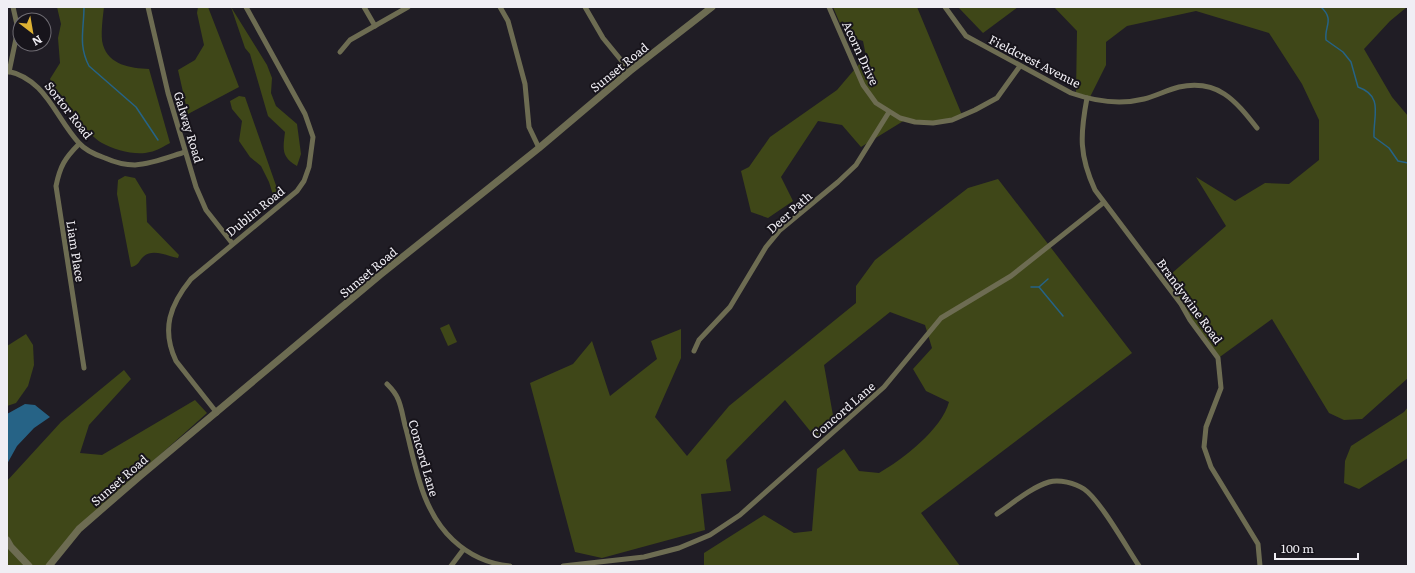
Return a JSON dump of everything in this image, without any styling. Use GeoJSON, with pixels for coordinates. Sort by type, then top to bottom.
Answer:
{"type":"FeatureCollection","features":[{"type":"Feature","properties":{"kind":"street"},"geometry":{"type":"LineString","coordinates":[[8,71],[18,29],[13,7]]}},
{"type":"Feature","properties":{"kind":"street","name":"Galway Road"},"geometry":{"type":"LineString","coordinates":[[148,7],[168,93],[196,187],[206,210],[232,243]]}},
{"type":"Feature","properties":{"kind":"street","name":"Dublin Road"},"geometry":{"type":"LineString","coordinates":[[217,413],[176,361],[171,352],[168,331],[169,315],[178,295],[190,278],[297,191],[304,181],[309,167],[313,137],[305,114],[246,7]]}},
{"type":"Feature","properties":{"kind":"street"},"geometry":{"type":"LineString","coordinates":[[364,7],[375,26]]}},
{"type":"Feature","properties":{"kind":"street"},"geometry":{"type":"LineString","coordinates":[[340,52],[350,40],[408,7]]}},
{"type":"Feature","properties":{"kind":"street"},"geometry":{"type":"LineString","coordinates":[[500,7],[508,21],[525,84],[529,127],[539,148]]}},
{"type":"Feature","properties":{"kind":"street"},"geometry":{"type":"LineString","coordinates":[[584,7],[603,38],[630,71]]}},
{"type":"Feature","properties":{"kind":"street","name":"Sunset Road"},"geometry":{"type":"LineString","coordinates":[[50,566],[79,529],[380,275],[539,148],[630,71],[712,7]]}},
{"type":"Feature","properties":{"kind":"street","name":"Acorn Drive"},"geometry":{"type":"LineString","coordinates":[[829,7],[863,85],[872,99],[889,112],[915,122],[933,124],[952,120],[991,103],[997,98],[1020,66]]}},
{"type":"Feature","properties":{"kind":"street","name":"Fieldcrest Avenue"},"geometry":{"type":"LineString","coordinates":[[945,7],[966,36],[1020,66],[1087,98],[1129,102],[1144,99],[1178,88],[1204,86],[1220,91],[1232,99],[1257,128]]}},
{"type":"Feature","properties":{"kind":"street","name":"Sortor Road"},"geometry":{"type":"LineString","coordinates":[[8,71],[36,84],[47,97],[79,144],[95,154],[112,161],[134,165],[156,161],[185,152]]}},
{"type":"Feature","properties":{"kind":"street","name":"Brandywine Road"},"geometry":{"type":"LineString","coordinates":[[1087,98],[1081,128],[1082,153],[1087,173],[1103,204],[1181,304],[1190,320],[1218,358],[1221,388],[1206,427],[1204,447],[1211,467],[1258,544],[1260,566]]}},
{"type":"Feature","properties":{"kind":"street","name":"Deer Path"},"geometry":{"type":"LineString","coordinates":[[694,351],[699,340],[730,306],[766,247],[780,230],[838,182],[856,165],[889,112]]}},
{"type":"Feature","properties":{"kind":"street","name":"Liam Place"},"geometry":{"type":"LineString","coordinates":[[79,144],[64,160],[59,170],[56,186],[84,368]]}},
{"type":"Feature","properties":{"kind":"street","name":"Concord Lane"},"geometry":{"type":"LineString","coordinates":[[563,566],[644,557],[679,548],[710,535],[740,515],[884,387],[941,318],[1011,276],[1103,204]]}},
{"type":"Feature","properties":{"kind":"street","name":"Concord Lane"},"geometry":{"type":"LineString","coordinates":[[388,384],[398,399],[427,504],[440,526],[463,550],[483,560],[510,566]]}},
{"type":"Feature","properties":{"kind":"street"},"geometry":{"type":"LineString","coordinates":[[997,514],[1048,482],[1066,482],[1077,486],[1093,498],[1140,566]]}},
{"type":"Feature","properties":{"kind":"street"},"geometry":{"type":"LineString","coordinates":[[7,540],[11,547],[28,566]]}},
{"type":"Feature","properties":{"kind":"street"},"geometry":{"type":"LineString","coordinates":[[451,566],[463,550]]}},
{"type":"Feature","properties":{"kind":"green space"},"geometry":{"type":"Polygon","coordinates":[[[57,7],[104,7],[102,37],[106,52],[115,61],[121,64],[135,68],[149,69],[170,143],[158,150],[150,152],[126,152],[102,143],[81,124],[50,79],[60,63],[58,38],[61,24],[57,7]]]}},
{"type":"Feature","properties":{"kind":"green space"},"geometry":{"type":"Polygon","coordinates":[[[198,7],[208,7],[239,87],[188,114],[178,70],[195,60],[204,45],[197,13],[198,7]]]}},
{"type":"Feature","properties":{"kind":"green space"},"geometry":{"type":"Polygon","coordinates":[[[231,7],[267,65],[272,78],[271,93],[276,106],[297,124],[301,154],[297,166],[288,159],[284,152],[285,132],[268,116],[250,54],[245,48],[231,7]]]}},
{"type":"Feature","properties":{"kind":"green space"},"geometry":{"type":"Polygon","coordinates":[[[833,7],[917,7],[962,115],[925,125],[905,120],[861,147],[842,125],[818,121],[781,177],[793,201],[768,218],[751,212],[741,171],[749,167],[770,137],[837,90],[866,56],[863,41],[845,35],[833,7]]]}},
{"type":"Feature","properties":{"kind":"green space"},"geometry":{"type":"Polygon","coordinates":[[[958,7],[1018,7],[983,33],[958,7]]]}},
{"type":"Feature","properties":{"kind":"green space"},"geometry":{"type":"Polygon","coordinates":[[[1054,7],[1407,7],[1390,21],[1364,49],[1392,97],[1408,116],[1408,378],[1362,419],[1344,420],[1329,413],[1272,319],[1217,359],[1168,288],[1174,283],[1171,274],[1226,226],[1196,177],[1235,201],[1265,183],[1289,184],[1319,160],[1319,120],[1302,84],[1269,33],[1196,11],[1127,26],[1106,42],[1106,65],[1089,99],[1076,94],[1077,31],[1054,7]]]}},
{"type":"Feature","properties":{"kind":"green space"},"geometry":{"type":"Polygon","coordinates":[[[239,96],[245,97],[279,194],[274,198],[269,182],[261,166],[250,157],[239,141],[242,121],[232,109],[230,101],[239,96]]]}},
{"type":"Feature","properties":{"kind":"green space"},"geometry":{"type":"Polygon","coordinates":[[[125,176],[135,178],[146,196],[147,222],[179,255],[178,258],[160,253],[151,253],[143,257],[135,266],[131,267],[117,194],[118,180],[125,176]]]}},
{"type":"Feature","properties":{"kind":"green space"},"geometry":{"type":"Polygon","coordinates":[[[998,179],[1132,353],[921,513],[960,566],[704,566],[704,553],[764,515],[794,533],[812,531],[817,469],[844,449],[859,471],[879,473],[899,460],[920,443],[938,423],[949,402],[926,391],[913,369],[932,348],[925,325],[890,312],[824,365],[834,421],[815,437],[785,400],[726,460],[731,491],[701,494],[705,530],[602,558],[575,552],[530,383],[573,364],[592,341],[610,396],[657,359],[651,341],[681,329],[681,358],[655,417],[687,456],[729,406],[856,303],[856,286],[875,260],[968,188],[998,179]]]}},
{"type":"Feature","properties":{"kind":"green space"},"geometry":{"type":"Polygon","coordinates":[[[449,324],[457,342],[448,346],[440,328],[449,324]]]}},
{"type":"Feature","properties":{"kind":"green space"},"geometry":{"type":"Polygon","coordinates":[[[26,334],[33,345],[34,365],[28,386],[16,403],[7,406],[7,346],[26,334]]]}},
{"type":"Feature","properties":{"kind":"green space"},"geometry":{"type":"Polygon","coordinates":[[[124,370],[131,379],[89,425],[80,453],[102,455],[195,400],[207,413],[80,526],[48,566],[7,566],[7,481],[61,422],[124,370]]]}},
{"type":"Feature","properties":{"kind":"green space"},"geometry":{"type":"Polygon","coordinates":[[[1408,407],[1408,458],[1359,489],[1344,483],[1345,461],[1351,446],[1404,412],[1408,407]]]}},
{"type":"Feature","properties":{"kind":"water"},"geometry":{"type":"Polygon","coordinates":[[[25,404],[35,405],[50,417],[34,428],[17,446],[7,464],[7,414],[25,404]]]}},
{"type":"Feature","properties":{"kind":"waterway"},"geometry":{"type":"LineString","coordinates":[[84,7],[82,37],[84,51],[89,66],[136,107],[158,140]]}},
{"type":"Feature","properties":{"kind":"waterway"},"geometry":{"type":"LineString","coordinates":[[1321,7],[1328,19],[1326,40],[1343,52],[1351,62],[1358,87],[1366,91],[1374,101],[1374,137],[1389,148],[1398,161],[1408,163]]}},
{"type":"Feature","properties":{"kind":"waterway"},"geometry":{"type":"LineString","coordinates":[[1031,287],[1039,287],[1048,279]]}},
{"type":"Feature","properties":{"kind":"waterway"},"geometry":{"type":"LineString","coordinates":[[1039,287],[1063,316]]}}]}
